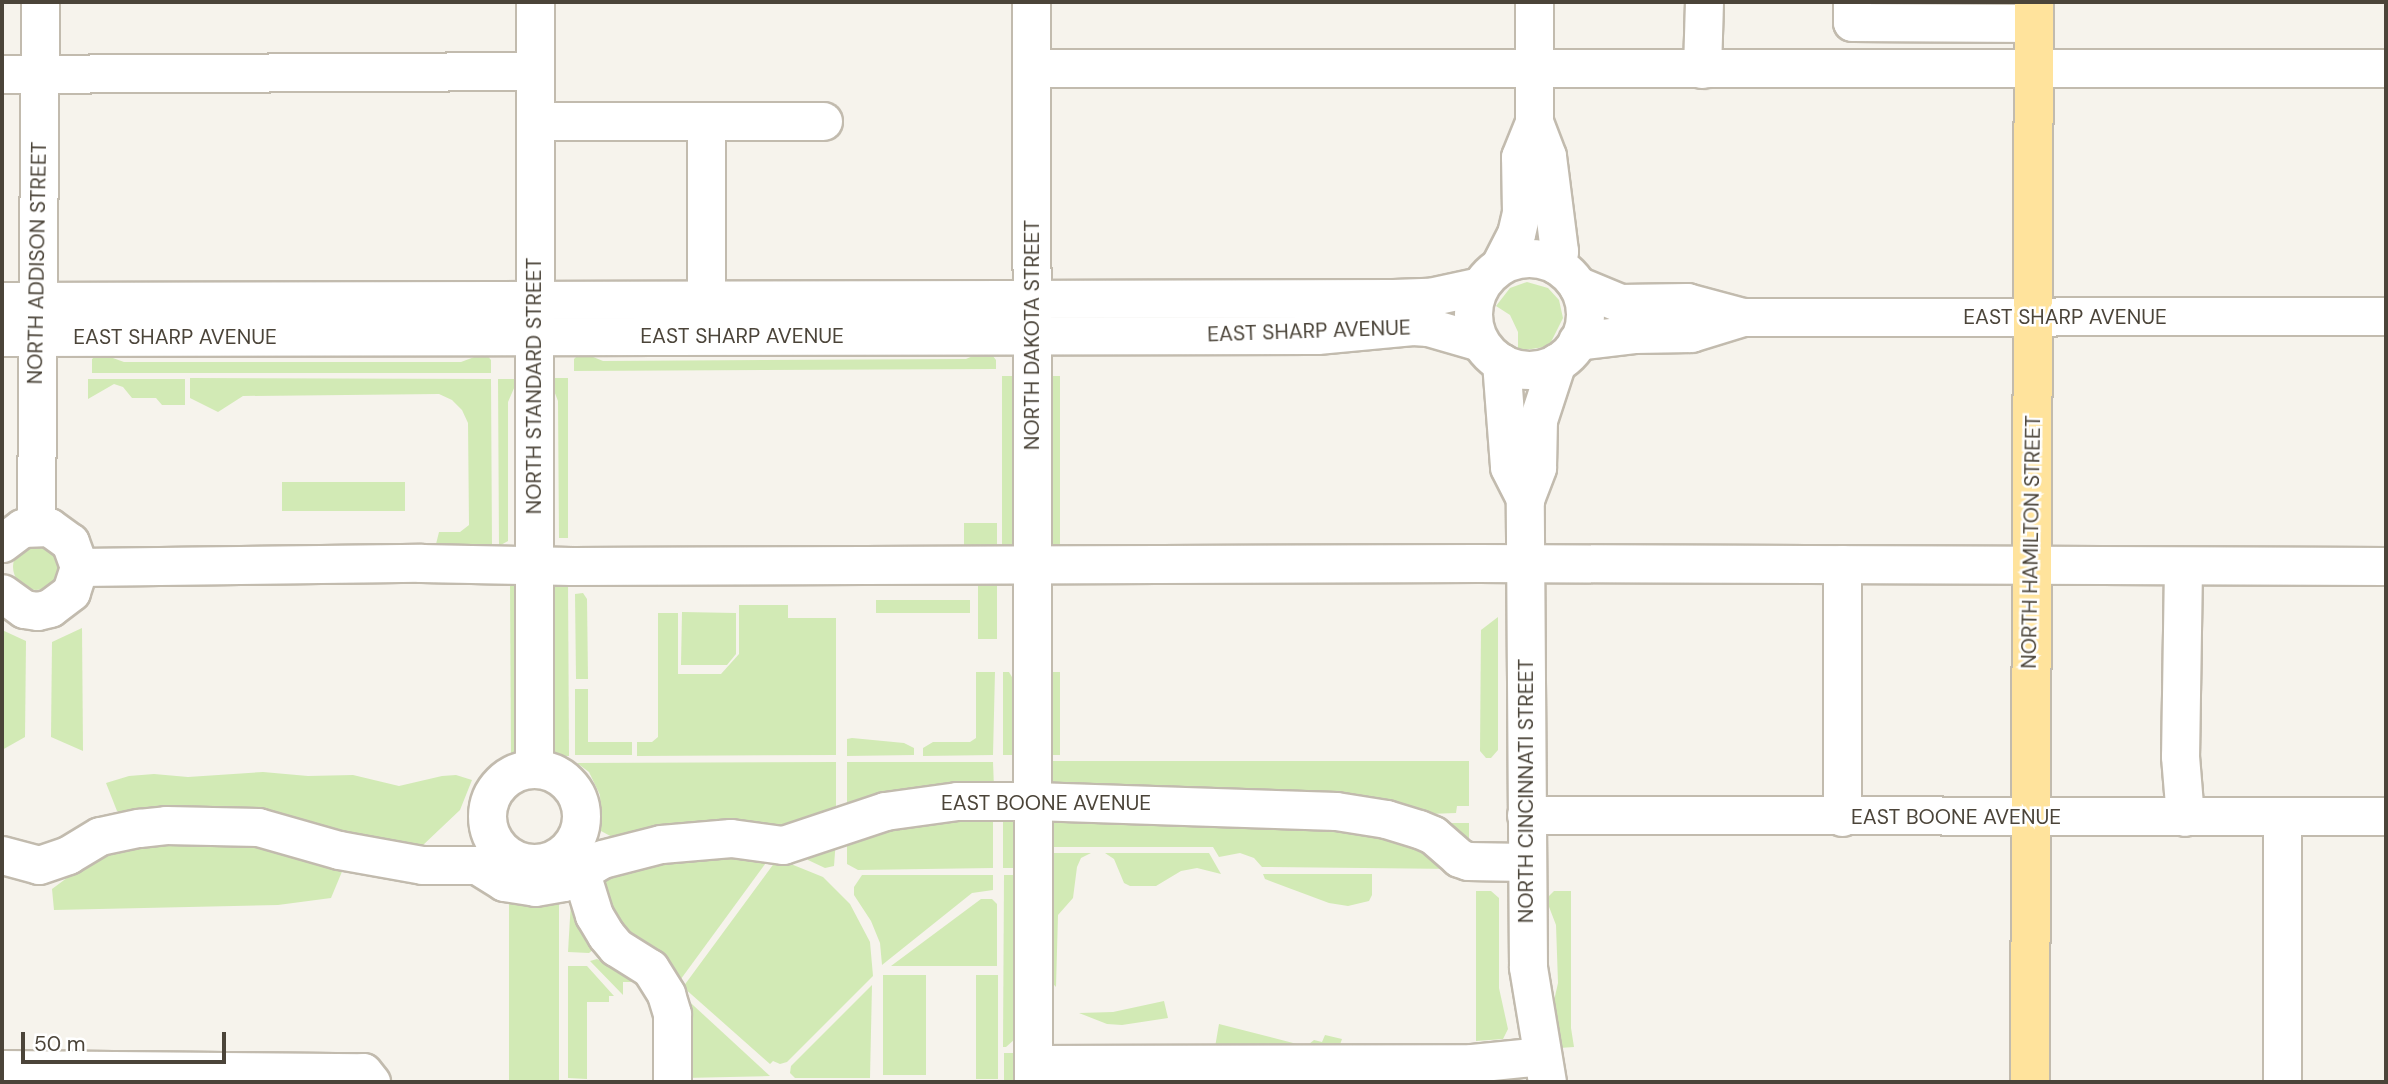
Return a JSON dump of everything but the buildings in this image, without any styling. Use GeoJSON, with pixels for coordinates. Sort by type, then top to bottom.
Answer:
{"type":"FeatureCollection","features":[{"type":"Feature","properties":{"kind":"main road","name":"NORTH HAMILTON STREET"},"geometry":{"type":"LineString","coordinates":[[2029,1082],[2029,565],[2035,317],[2034,13]]}},
{"type":"Feature","properties":{"kind":"street","name":"NORTH ADDISON STREET"},"geometry":{"type":"LineString","coordinates":[[36,525],[19,337],[19,301],[40,74],[40,2]]}},
{"type":"Feature","properties":{"kind":"street","name":"NORTH STANDARD STREET"},"geometry":{"type":"LineString","coordinates":[[534,769],[535,2]]}},
{"type":"Feature","properties":{"kind":"street","name":"NORTH DAKOTA STREET"},"geometry":{"type":"LineString","coordinates":[[1031,2],[1033,1073]]}},
{"type":"Feature","properties":{"kind":"street"},"geometry":{"type":"LineString","coordinates":[[1534,2],[1534,121],[1547,156],[1559,251],[1585,314],[1567,352],[1529,369],[1490,352],[1472,314],[1490,276],[1516,234],[1521,212],[1520,157],[1534,121]]}},
{"type":"Feature","properties":{"kind":"street"},"geometry":{"type":"LineString","coordinates":[[1702,69],[1704,2]]}},
{"type":"Feature","properties":{"kind":"street"},"geometry":{"type":"LineString","coordinates":[[1852,2],[1852,22],[2034,13]]}},
{"type":"Feature","properties":{"kind":"street"},"geometry":{"type":"LineString","coordinates":[[1031,68],[2386,68]]}},
{"type":"Feature","properties":{"kind":"street"},"geometry":{"type":"LineString","coordinates":[[2,74],[535,71]]}},
{"type":"Feature","properties":{"kind":"street"},"geometry":{"type":"LineString","coordinates":[[535,121],[823,121]]}},
{"type":"Feature","properties":{"kind":"street"},"geometry":{"type":"LineString","coordinates":[[706,121],[706,300]]}},
{"type":"Feature","properties":{"kind":"street"},"geometry":{"type":"LineString","coordinates":[[1490,276],[1528,258],[1567,275]]}},
{"type":"Feature","properties":{"kind":"street","name":"EAST SHARP AVENUE"},"geometry":{"type":"LineString","coordinates":[[1567,275],[1620,303],[1687,302],[1744,317],[2386,316]]}},
{"type":"Feature","properties":{"kind":"street","name":"EAST SHARP AVENUE"},"geometry":{"type":"LineString","coordinates":[[19,301],[1393,298],[1429,297],[1490,276]]}},
{"type":"Feature","properties":{"kind":"street","name":"EAST SHARP AVENUE"},"geometry":{"type":"LineString","coordinates":[[1567,352],[1634,334],[1691,333],[1744,317]]}},
{"type":"Feature","properties":{"kind":"street","name":"EAST SHARP AVENUE"},"geometry":{"type":"LineString","coordinates":[[19,337],[1317,335],[1413,326],[1490,352]]}},
{"type":"Feature","properties":{"kind":"street","name":"NORTH CINCINNATI STREET"},"geometry":{"type":"LineString","coordinates":[[1490,352],[1509,467],[1525,499]]}},
{"type":"Feature","properties":{"kind":"street","name":"NORTH CINCINNATI STREET"},"geometry":{"type":"LineString","coordinates":[[1545,1069],[1528,967],[1525,862],[1525,499],[1537,467],[1538,420],[1567,352]]}},
{"type":"Feature","properties":{"kind":"street"},"geometry":{"type":"LineString","coordinates":[[2,543],[10,534],[36,525],[61,533],[71,542],[79,567],[71,592],[50,608],[37,611],[24,609],[2,593]]}},
{"type":"Feature","properties":{"kind":"street"},"geometry":{"type":"LineString","coordinates":[[79,567],[533,563],[571,566],[2386,566]]}},
{"type":"Feature","properties":{"kind":"street"},"geometry":{"type":"LineString","coordinates":[[1842,564],[1842,817]]}},
{"type":"Feature","properties":{"kind":"street"},"geometry":{"type":"LineString","coordinates":[[2183,567],[2180,756],[2185,817]]}},
{"type":"Feature","properties":{"kind":"street","name":"EAST BOONE AVENUE"},"geometry":{"type":"LineString","coordinates":[[2,855],[39,865],[68,855],[100,836],[166,825],[258,827],[339,850],[422,865],[477,865],[504,882],[535,887],[564,882],[601,859],[661,844],[731,838],[783,845],[885,811],[957,801],[1033,801],[1336,811],[1386,819],[1419,829],[1433,835],[1459,858],[1468,862],[1525,862]]}},
{"type":"Feature","properties":{"kind":"street","name":"EAST BOONE AVENUE"},"geometry":{"type":"LineString","coordinates":[[1526,815],[2386,816]]}},
{"type":"Feature","properties":{"kind":"street"},"geometry":{"type":"LineString","coordinates":[[2282,817],[2282,1082]]}},
{"type":"Feature","properties":{"kind":"street"},"geometry":{"type":"LineString","coordinates":[[581,873],[594,915],[606,936],[616,947],[650,968],[666,994],[672,1014],[672,1082]]}},
{"type":"Feature","properties":{"kind":"street"},"geometry":{"type":"LineString","coordinates":[[1033,1073],[1262,1073],[1472,1063],[1545,1069]]}},
{"type":"Feature","properties":{"kind":"street"},"geometry":{"type":"LineString","coordinates":[[2,1069],[363,1072],[371,1082]]}},
{"type":"Feature","properties":{"kind":"green space"},"geometry":{"type":"Polygon","coordinates":[[[1527,282],[1548,288],[1559,300],[1563,318],[1551,342],[1544,347],[1525,350],[1518,348],[1518,332],[1510,315],[1496,306],[1510,288],[1527,282]]]}},
{"type":"Feature","properties":{"kind":"green space"},"geometry":{"type":"Polygon","coordinates":[[[989,351],[996,360],[996,369],[574,371],[574,359],[581,352],[603,361],[966,359],[989,351]]]}},
{"type":"Feature","properties":{"kind":"green space"},"geometry":{"type":"Polygon","coordinates":[[[99,353],[124,362],[461,362],[485,353],[491,360],[491,373],[92,373],[92,359],[99,353]]]}},
{"type":"Feature","properties":{"kind":"green space"},"geometry":{"type":"Polygon","coordinates":[[[1002,376],[1016,376],[1012,391],[1012,547],[1002,556],[1002,376]]]}},
{"type":"Feature","properties":{"kind":"green space"},"geometry":{"type":"Polygon","coordinates":[[[1047,376],[1060,376],[1060,555],[1050,548],[1050,389],[1047,376]]]}},
{"type":"Feature","properties":{"kind":"green space"},"geometry":{"type":"Polygon","coordinates":[[[190,378],[491,379],[492,546],[438,547],[436,544],[439,532],[460,532],[469,525],[468,423],[462,410],[452,400],[439,394],[243,396],[218,412],[190,398],[190,378]]]}},
{"type":"Feature","properties":{"kind":"green space"},"geometry":{"type":"Polygon","coordinates":[[[549,378],[568,378],[568,538],[559,538],[558,401],[549,378]]]}},
{"type":"Feature","properties":{"kind":"green space"},"geometry":{"type":"Polygon","coordinates":[[[88,379],[185,379],[185,405],[162,405],[156,398],[132,398],[123,387],[114,384],[88,399],[88,379]]]}},
{"type":"Feature","properties":{"kind":"green space"},"geometry":{"type":"Polygon","coordinates":[[[498,379],[518,379],[508,402],[508,541],[499,546],[498,379]]]}},
{"type":"Feature","properties":{"kind":"green space"},"geometry":{"type":"Polygon","coordinates":[[[282,482],[405,482],[405,511],[282,511],[282,482]]]}},
{"type":"Feature","properties":{"kind":"green space"},"geometry":{"type":"Polygon","coordinates":[[[964,523],[997,523],[997,557],[964,557],[964,523]]]}},
{"type":"Feature","properties":{"kind":"green space"},"geometry":{"type":"Polygon","coordinates":[[[36,544],[53,550],[59,567],[53,584],[36,590],[19,584],[13,567],[19,550],[36,544]]]}},
{"type":"Feature","properties":{"kind":"green space"},"geometry":{"type":"Polygon","coordinates":[[[978,576],[997,576],[997,639],[978,639],[978,576]]]}},
{"type":"Feature","properties":{"kind":"green space"},"geometry":{"type":"Polygon","coordinates":[[[568,582],[569,756],[554,756],[549,737],[549,583],[568,582]]]}},
{"type":"Feature","properties":{"kind":"green space"},"geometry":{"type":"Polygon","coordinates":[[[510,583],[518,583],[516,751],[511,758],[510,583]]]}},
{"type":"Feature","properties":{"kind":"green space"},"geometry":{"type":"Polygon","coordinates":[[[583,593],[587,599],[588,679],[576,679],[575,594],[583,593]]]}},
{"type":"Feature","properties":{"kind":"green space"},"geometry":{"type":"Polygon","coordinates":[[[876,600],[970,600],[970,613],[876,613],[876,600]]]}},
{"type":"Feature","properties":{"kind":"green space"},"geometry":{"type":"Polygon","coordinates":[[[739,605],[788,605],[788,618],[836,618],[836,755],[637,756],[637,742],[652,742],[658,737],[658,613],[678,613],[678,674],[721,674],[739,654],[739,605]]]}},
{"type":"Feature","properties":{"kind":"green space"},"geometry":{"type":"Polygon","coordinates":[[[682,612],[736,613],[736,654],[727,665],[681,665],[682,612]]]}},
{"type":"Feature","properties":{"kind":"green space"},"geometry":{"type":"Polygon","coordinates":[[[1498,617],[1498,750],[1491,758],[1486,758],[1480,751],[1481,630],[1498,617]]]}},
{"type":"Feature","properties":{"kind":"green space"},"geometry":{"type":"Polygon","coordinates":[[[82,628],[83,751],[51,737],[52,642],[82,628]]]}},
{"type":"Feature","properties":{"kind":"green space"},"geometry":{"type":"Polygon","coordinates":[[[2,630],[26,641],[25,737],[2,750],[2,630]]]}},
{"type":"Feature","properties":{"kind":"green space"},"geometry":{"type":"Polygon","coordinates":[[[976,672],[995,672],[993,755],[923,756],[923,748],[933,742],[970,742],[976,738],[976,672]]]}},
{"type":"Feature","properties":{"kind":"green space"},"geometry":{"type":"Polygon","coordinates":[[[1003,672],[1009,672],[1019,689],[1020,755],[1003,755],[1003,672]]]}},
{"type":"Feature","properties":{"kind":"green space"},"geometry":{"type":"Polygon","coordinates":[[[1044,672],[1060,672],[1060,755],[1044,755],[1044,672]]]}},
{"type":"Feature","properties":{"kind":"green space"},"geometry":{"type":"Polygon","coordinates":[[[575,689],[588,689],[588,742],[632,742],[632,755],[575,755],[575,689]]]}},
{"type":"Feature","properties":{"kind":"green space"},"geometry":{"type":"Polygon","coordinates":[[[847,739],[904,743],[914,748],[914,755],[847,756],[847,739]]]}},
{"type":"Feature","properties":{"kind":"green space"},"geometry":{"type":"Polygon","coordinates":[[[1044,761],[1469,761],[1469,806],[1457,806],[1456,813],[1429,814],[1442,823],[1469,823],[1469,849],[1049,784],[1044,761]]]}},
{"type":"Feature","properties":{"kind":"green space"},"geometry":{"type":"Polygon","coordinates":[[[836,762],[836,813],[795,830],[614,838],[601,831],[600,795],[589,772],[577,763],[836,762]]]}},
{"type":"Feature","properties":{"kind":"green space"},"geometry":{"type":"Polygon","coordinates":[[[847,762],[993,762],[994,788],[847,809],[847,762]]]}},
{"type":"Feature","properties":{"kind":"green space"},"geometry":{"type":"Polygon","coordinates":[[[263,772],[308,776],[353,775],[399,786],[442,776],[456,775],[472,780],[460,810],[422,846],[123,814],[117,811],[106,783],[129,776],[154,774],[188,777],[263,772]]]}},
{"type":"Feature","properties":{"kind":"green space"},"geometry":{"type":"Polygon","coordinates":[[[993,812],[993,868],[858,870],[847,864],[847,836],[893,822],[993,812]]]}},
{"type":"Feature","properties":{"kind":"green space"},"geometry":{"type":"Polygon","coordinates":[[[1003,812],[1007,812],[1019,827],[1020,868],[1003,868],[1003,812]]]}},
{"type":"Feature","properties":{"kind":"green space"},"geometry":{"type":"Polygon","coordinates":[[[1046,819],[1303,819],[1415,839],[1456,869],[1262,867],[1254,858],[1240,853],[1219,857],[1213,847],[1045,847],[1046,819]]]}},
{"type":"Feature","properties":{"kind":"green space"},"geometry":{"type":"Polygon","coordinates":[[[248,836],[346,862],[331,898],[278,905],[54,910],[52,889],[117,841],[248,836]]]}},
{"type":"Feature","properties":{"kind":"green space"},"geometry":{"type":"Polygon","coordinates":[[[836,839],[834,866],[825,868],[808,860],[806,856],[836,839]]]}},
{"type":"Feature","properties":{"kind":"green space"},"geometry":{"type":"Polygon","coordinates":[[[700,851],[768,860],[678,983],[622,939],[598,881],[636,865],[700,851]]]}},
{"type":"Feature","properties":{"kind":"green space"},"geometry":{"type":"Polygon","coordinates":[[[1045,853],[1091,853],[1081,858],[1077,867],[1073,898],[1058,915],[1056,987],[1046,976],[1045,853]]]}},
{"type":"Feature","properties":{"kind":"green space"},"geometry":{"type":"Polygon","coordinates":[[[1105,853],[1209,853],[1221,874],[1197,868],[1181,871],[1156,886],[1130,886],[1124,883],[1114,859],[1105,853]]]}},
{"type":"Feature","properties":{"kind":"green space"},"geometry":{"type":"Polygon","coordinates":[[[781,860],[823,877],[850,904],[870,942],[873,976],[787,1062],[780,1064],[773,1061],[770,1064],[683,987],[775,862],[781,860]]]}},
{"type":"Feature","properties":{"kind":"green space"},"geometry":{"type":"Polygon","coordinates":[[[1263,874],[1372,874],[1372,895],[1369,901],[1348,906],[1329,903],[1265,879],[1263,874]]]}},
{"type":"Feature","properties":{"kind":"green space"},"geometry":{"type":"Polygon","coordinates":[[[862,875],[993,875],[993,890],[972,893],[882,965],[880,943],[871,921],[854,895],[854,887],[862,875]]]}},
{"type":"Feature","properties":{"kind":"green space"},"geometry":{"type":"Polygon","coordinates":[[[1004,875],[1020,875],[1015,1039],[1006,1047],[1003,1047],[1004,875]]]}},
{"type":"Feature","properties":{"kind":"green space"},"geometry":{"type":"Polygon","coordinates":[[[1476,891],[1491,891],[1499,898],[1499,988],[1508,1029],[1503,1039],[1476,1041],[1476,891]]]}},
{"type":"Feature","properties":{"kind":"green space"},"geometry":{"type":"Polygon","coordinates":[[[1554,891],[1571,891],[1571,1028],[1574,1047],[1559,1048],[1553,1005],[1558,983],[1556,925],[1546,899],[1554,891]]]}},
{"type":"Feature","properties":{"kind":"green space"},"geometry":{"type":"Polygon","coordinates":[[[509,899],[559,899],[559,1082],[509,1082],[509,899]]]}},
{"type":"Feature","properties":{"kind":"green space"},"geometry":{"type":"Polygon","coordinates":[[[981,899],[992,899],[997,904],[997,966],[891,966],[981,899]]]}},
{"type":"Feature","properties":{"kind":"green space"},"geometry":{"type":"Polygon","coordinates":[[[571,901],[594,949],[589,953],[568,952],[571,901]]]}},
{"type":"Feature","properties":{"kind":"green space"},"geometry":{"type":"Polygon","coordinates":[[[597,959],[617,970],[627,970],[639,982],[623,982],[623,995],[590,961],[597,959]]]}},
{"type":"Feature","properties":{"kind":"green space"},"geometry":{"type":"Polygon","coordinates":[[[568,966],[587,966],[614,996],[609,996],[609,1002],[587,1002],[587,1079],[568,1078],[568,966]]]}},
{"type":"Feature","properties":{"kind":"green space"},"geometry":{"type":"Polygon","coordinates":[[[883,975],[926,975],[926,1075],[883,1075],[883,975]]]}},
{"type":"Feature","properties":{"kind":"green space"},"geometry":{"type":"Polygon","coordinates":[[[976,975],[998,975],[998,1079],[976,1079],[976,975]]]}},
{"type":"Feature","properties":{"kind":"green space"},"geometry":{"type":"Polygon","coordinates":[[[872,985],[870,1078],[795,1078],[790,1073],[791,1066],[872,985]]]}},
{"type":"Feature","properties":{"kind":"green space"},"geometry":{"type":"Polygon","coordinates":[[[681,994],[770,1076],[684,1078],[681,994]]]}},
{"type":"Feature","properties":{"kind":"green space"},"geometry":{"type":"Polygon","coordinates":[[[1164,1001],[1168,1018],[1122,1025],[1107,1024],[1079,1013],[1113,1012],[1164,1001]]]}},
{"type":"Feature","properties":{"kind":"green space"},"geometry":{"type":"Polygon","coordinates":[[[1219,1024],[1297,1044],[1309,1044],[1314,1040],[1322,1042],[1325,1035],[1342,1039],[1337,1053],[1214,1053],[1219,1024]]]}},
{"type":"Feature","properties":{"kind":"green space"},"geometry":{"type":"Polygon","coordinates":[[[1004,1053],[1020,1053],[1020,1082],[1004,1082],[1004,1053]]]}}]}
